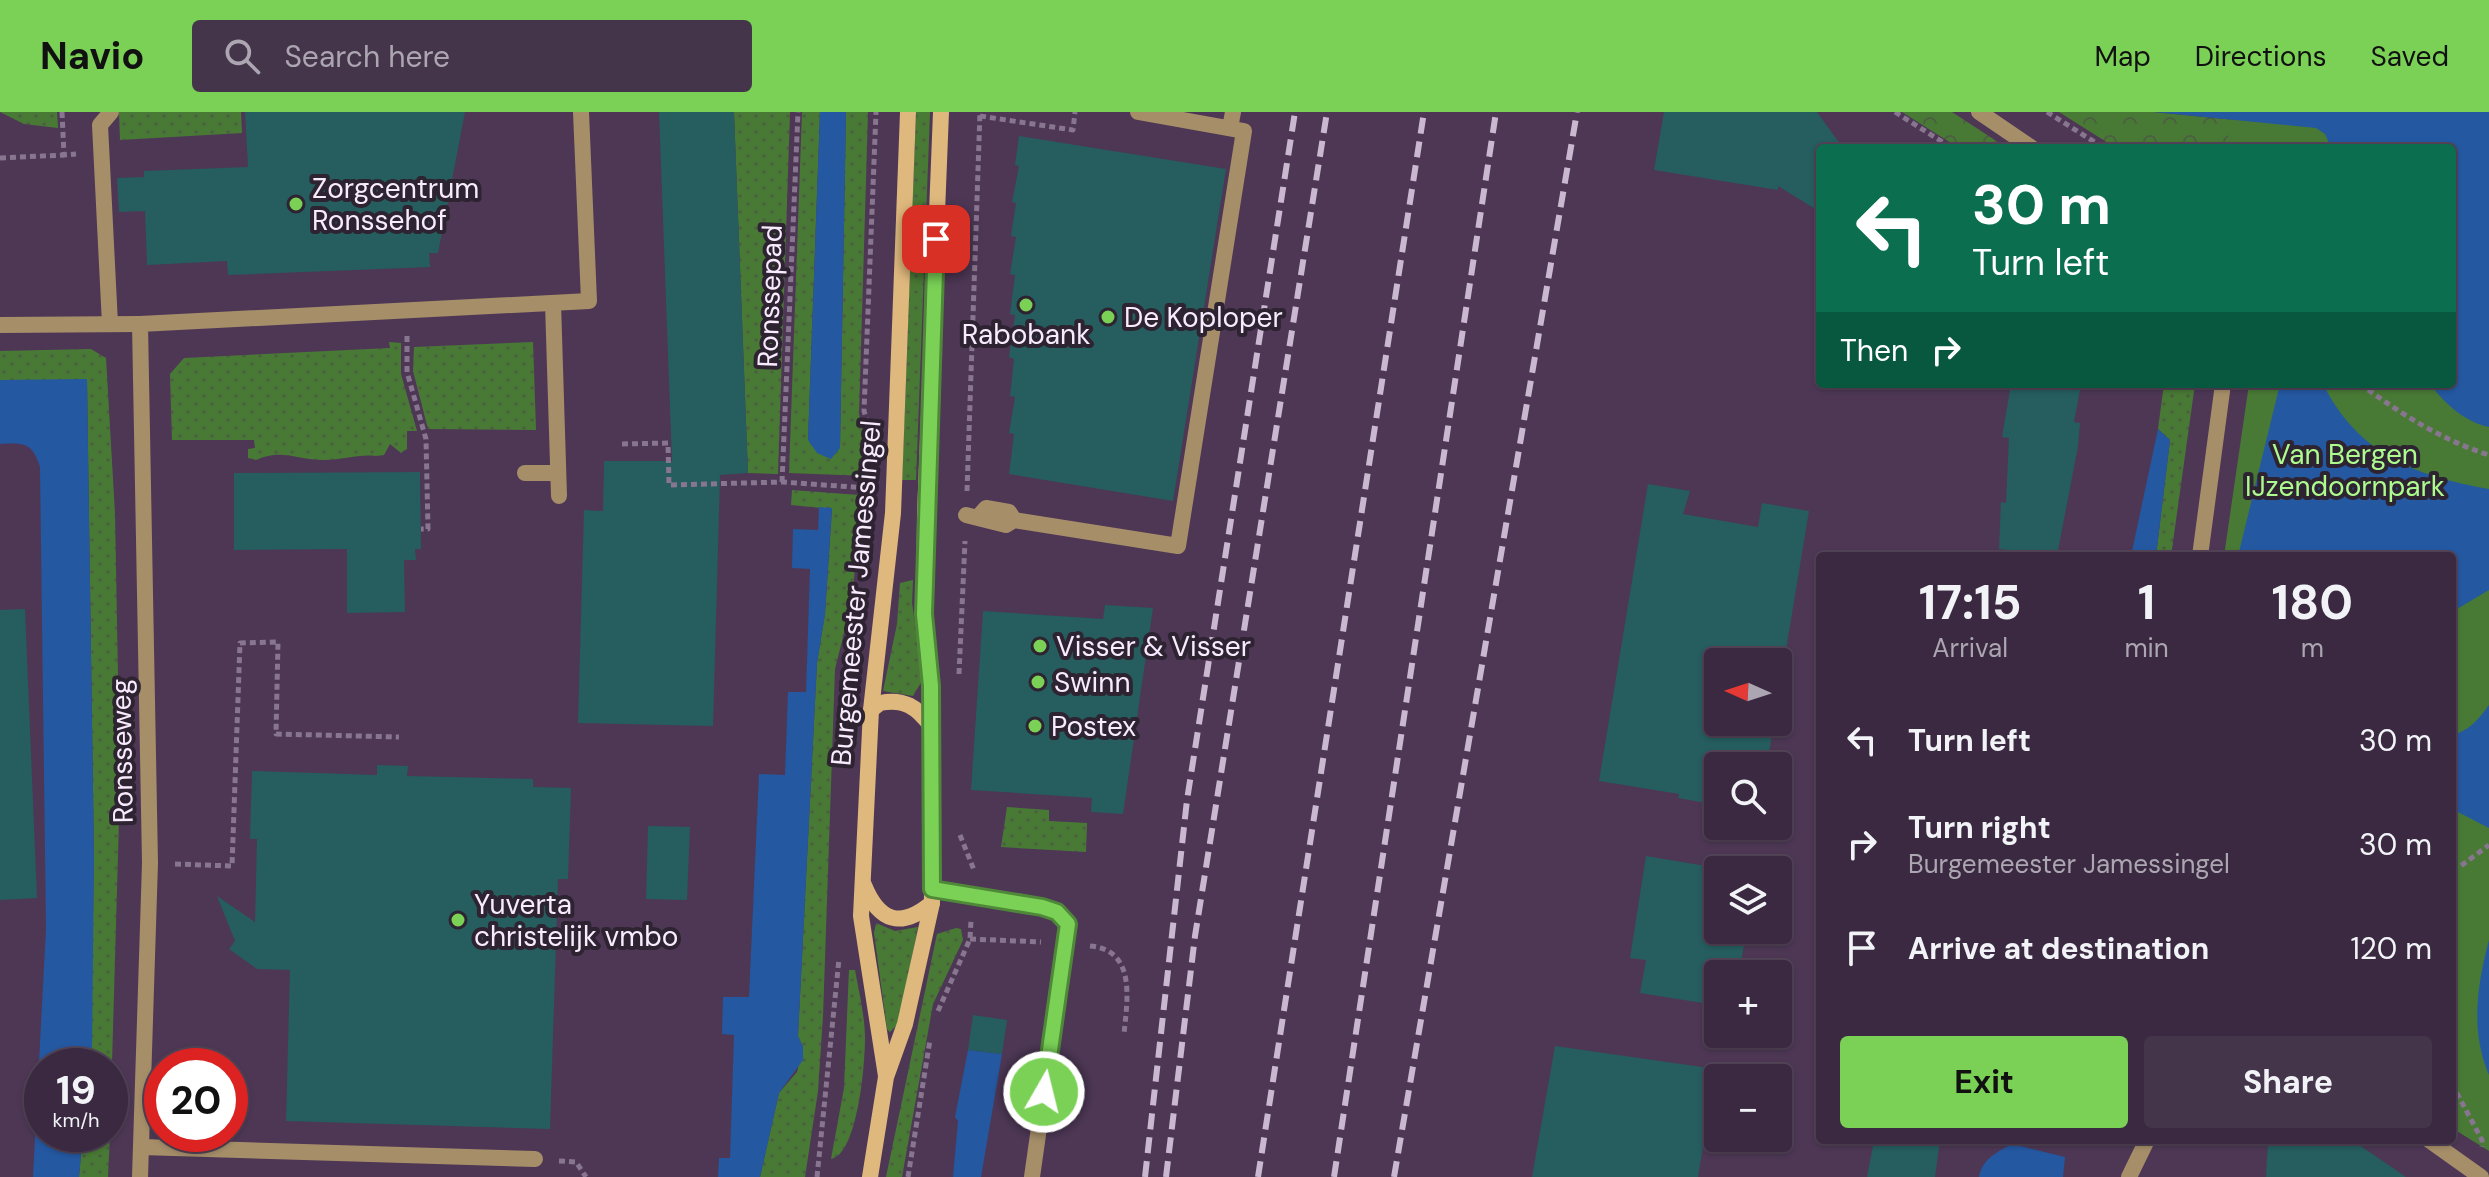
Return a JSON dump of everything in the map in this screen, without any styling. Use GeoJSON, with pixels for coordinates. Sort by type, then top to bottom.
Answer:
{"type":"FeatureCollection","features":[{"type":"Feature","properties":{"kind":"main road","name":"Burgemeester Jamessingel"},"geometry":{"type":"LineString","coordinates":[[886,1077],[861,916],[871,710],[883,623],[894,490],[908,112]]}},
{"type":"Feature","properties":{"kind":"main road","name":"Burgemeester Jamessingel"},"geometry":{"type":"LineString","coordinates":[[870,1177],[886,1077],[905,1024],[932,896],[931,686],[924,614],[941,112]]}},
{"type":"Feature","properties":{"kind":"main road"},"geometry":{"type":"LineString","coordinates":[[871,710],[880,703],[904,703],[919,710],[931,726]]}},
{"type":"Feature","properties":{"kind":"main road"},"geometry":{"type":"LineString","coordinates":[[864,883],[871,902],[882,914],[896,919],[907,919],[932,896]]}},
{"type":"Feature","properties":{"kind":"street"},"geometry":{"type":"LineString","coordinates":[[110,324],[100,125],[111,112]]}},
{"type":"Feature","properties":{"kind":"street"},"geometry":{"type":"LineString","coordinates":[[0,325],[140,324],[589,301],[581,112]]}},
{"type":"Feature","properties":{"kind":"street"},"geometry":{"type":"LineString","coordinates":[[973,516],[985,522],[1006,525],[1014,520],[1178,546],[1244,131],[1232,120],[1138,112]]}},
{"type":"Feature","properties":{"kind":"street"},"geometry":{"type":"LineString","coordinates":[[1979,112],[2026,144]]}},
{"type":"Feature","properties":{"kind":"street"},"geometry":{"type":"LineString","coordinates":[[553,303],[559,496]]}},
{"type":"Feature","properties":{"kind":"street","name":"Ronsseweg"},"geometry":{"type":"LineString","coordinates":[[140,324],[150,863],[140,1177]]}},
{"type":"Feature","properties":{"kind":"street"},"geometry":{"type":"LineString","coordinates":[[2201,552],[2222,388]]}},
{"type":"Feature","properties":{"kind":"street"},"geometry":{"type":"LineString","coordinates":[[525,473],[558,473]]}},
{"type":"Feature","properties":{"kind":"street"},"geometry":{"type":"LineString","coordinates":[[932,896],[1042,907],[1057,912],[1068,924],[1032,1177]]}},
{"type":"Feature","properties":{"kind":"street"},"geometry":{"type":"LineString","coordinates":[[2129,1177],[2145,1144]]}},
{"type":"Feature","properties":{"kind":"street"},"geometry":{"type":"LineString","coordinates":[[2435,1144],[2481,1177]]}},
{"type":"Feature","properties":{"kind":"street"},"geometry":{"type":"LineString","coordinates":[[141,1147],[535,1159]]}},
{"type":"Feature","properties":{"kind":"path","name":"Ronssepad"},"geometry":{"type":"LineString","coordinates":[[782,482],[798,112]]}},
{"type":"Feature","properties":{"kind":"path"},"geometry":{"type":"LineString","coordinates":[[926,493],[967,495],[980,114],[1073,130],[1075,112]]}},
{"type":"Feature","properties":{"kind":"path"},"geometry":{"type":"LineString","coordinates":[[1895,112],[1946,144]]}},
{"type":"Feature","properties":{"kind":"path"},"geometry":{"type":"LineString","coordinates":[[2047,112],[2098,144]]}},
{"type":"Feature","properties":{"kind":"path"},"geometry":{"type":"LineString","coordinates":[[0,158],[64,155]]}},
{"type":"Feature","properties":{"kind":"path"},"geometry":{"type":"LineString","coordinates":[[410,310],[404,354],[426,439],[428,529],[421,529]]}},
{"type":"Feature","properties":{"kind":"path"},"geometry":{"type":"LineString","coordinates":[[2366,388],[2404,415],[2465,447],[2489,455]]}},
{"type":"Feature","properties":{"kind":"path"},"geometry":{"type":"LineString","coordinates":[[622,444],[668,443],[669,485],[782,482],[894,490]]}},
{"type":"Feature","properties":{"kind":"path"},"geometry":{"type":"LineString","coordinates":[[150,863],[232,866],[240,643],[278,642],[276,734],[399,737]]}},
{"type":"Feature","properties":{"kind":"path"},"geometry":{"type":"LineString","coordinates":[[2456,867],[2489,845]]}},
{"type":"Feature","properties":{"kind":"path"},"geometry":{"type":"LineString","coordinates":[[2456,1091],[2482,1140],[2482,1151]]}},
{"type":"Feature","properties":{"kind":"green space"},"geometry":{"type":"Polygon","coordinates":[[[0,112],[57,112],[58,128],[24,124],[0,112]]]}},
{"type":"Feature","properties":{"kind":"green space"},"geometry":{"type":"Polygon","coordinates":[[[119,112],[241,112],[242,133],[120,140],[119,112]]]}},
{"type":"Feature","properties":{"kind":"green space"},"geometry":{"type":"Polygon","coordinates":[[[734,112],[790,112],[778,474],[748,473],[734,112]]]}},
{"type":"Feature","properties":{"kind":"green space"},"geometry":{"type":"Polygon","coordinates":[[[802,112],[820,112],[808,440],[840,447],[846,112],[868,112],[859,414],[869,455],[868,476],[789,473],[802,112]]]}},
{"type":"Feature","properties":{"kind":"green space"},"geometry":{"type":"Polygon","coordinates":[[[916,112],[930,112],[916,480],[902,480],[916,112]]]}},
{"type":"Feature","properties":{"kind":"green space"},"geometry":{"type":"Polygon","coordinates":[[[1902,112],[1952,112],[2001,144],[1953,144],[1902,112]]]}},
{"type":"Feature","properties":{"kind":"green space"},"geometry":{"type":"Polygon","coordinates":[[[2059,112],[2154,112],[2316,128],[2328,144],[2110,144],[2059,112]]]}},
{"type":"Feature","properties":{"kind":"green space","name":"Van Bergen IJzendoornpark"},"geometry":{"type":"Polygon","coordinates":[[[2231,112],[2489,112],[2489,1151],[2456,1130],[2456,552],[2225,552],[2248,388],[2456,388],[2456,144],[2227,144],[2231,112]]]}},
{"type":"Feature","properties":{"kind":"green space"},"geometry":{"type":"Polygon","coordinates":[[[389,342],[401,343],[401,374],[417,431],[407,431],[407,449],[401,453],[390,444],[384,455],[376,456],[315,460],[274,455],[256,460],[248,458],[248,449],[255,448],[254,440],[172,440],[170,374],[184,358],[390,348],[389,342]]]}},
{"type":"Feature","properties":{"kind":"green space"},"geometry":{"type":"Polygon","coordinates":[[[533,342],[536,430],[428,429],[413,371],[414,347],[533,342]]]}},
{"type":"Feature","properties":{"kind":"green space"},"geometry":{"type":"Polygon","coordinates":[[[91,349],[106,358],[115,514],[120,785],[112,1048],[90,1048],[94,859],[87,380],[0,380],[0,351],[91,349]]]}},
{"type":"Feature","properties":{"kind":"green space"},"geometry":{"type":"Polygon","coordinates":[[[2163,388],[2194,388],[2172,552],[2156,552],[2170,440],[2158,429],[2163,388]]]}},
{"type":"Feature","properties":{"kind":"green space"},"geometry":{"type":"Polygon","coordinates":[[[792,490],[859,495],[853,597],[835,669],[818,1091],[805,1177],[760,1177],[779,1093],[797,1072],[803,1047],[798,1036],[817,663],[825,614],[832,509],[791,505],[792,490]]]}},
{"type":"Feature","properties":{"kind":"green space"},"geometry":{"type":"Polygon","coordinates":[[[913,580],[912,603],[923,679],[913,696],[883,691],[897,624],[900,583],[913,580]]]}},
{"type":"Feature","properties":{"kind":"green space"},"geometry":{"type":"Polygon","coordinates":[[[1007,807],[1049,810],[1049,821],[1087,823],[1086,852],[1001,847],[1007,807]]]}},
{"type":"Feature","properties":{"kind":"green space"},"geometry":{"type":"Polygon","coordinates":[[[876,923],[895,931],[918,927],[898,1024],[890,1032],[887,1029],[874,933],[876,923]]]}},
{"type":"Feature","properties":{"kind":"green space"},"geometry":{"type":"Polygon","coordinates":[[[961,929],[963,940],[933,1004],[902,1177],[886,1177],[937,934],[961,929]]]}},
{"type":"Feature","properties":{"kind":"green space"},"geometry":{"type":"Polygon","coordinates":[[[849,970],[855,970],[863,1013],[863,1067],[854,1125],[848,1142],[831,1159],[844,1088],[849,970]]]}},
{"type":"Feature","properties":{"kind":"green space"},"geometry":{"type":"Polygon","coordinates":[[[81,1152],[109,1152],[108,1177],[79,1177],[81,1152]]]}},
{"type":"Feature","properties":{"kind":"water"},"geometry":{"type":"Polygon","coordinates":[[[820,112],[846,112],[840,448],[831,459],[817,453],[808,440],[820,112]]]}},
{"type":"Feature","properties":{"kind":"water"},"geometry":{"type":"Polygon","coordinates":[[[2154,112],[2489,112],[2489,427],[2456,411],[2433,388],[2456,388],[2456,144],[2329,144],[2325,134],[2316,128],[2154,112]]]}},
{"type":"Feature","properties":{"kind":"water"},"geometry":{"type":"Polygon","coordinates":[[[87,379],[94,859],[92,1048],[40,1048],[46,929],[40,467],[30,448],[0,444],[0,380],[87,379]]]}},
{"type":"Feature","properties":{"kind":"water"},"geometry":{"type":"Polygon","coordinates":[[[2279,388],[2325,388],[2353,428],[2391,458],[2437,477],[2489,489],[2489,590],[2456,610],[2456,552],[2239,552],[2279,388]]]}},
{"type":"Feature","properties":{"kind":"water"},"geometry":{"type":"Polygon","coordinates":[[[2158,429],[2170,440],[2156,552],[2132,552],[2158,429]]]}},
{"type":"Feature","properties":{"kind":"water"},"geometry":{"type":"Polygon","coordinates":[[[819,507],[832,508],[825,614],[817,663],[798,1036],[803,1047],[803,1060],[779,1093],[760,1177],[718,1177],[719,1158],[730,1158],[734,1035],[722,1034],[723,997],[749,997],[759,774],[785,775],[788,692],[806,692],[810,569],[792,568],[793,529],[818,530],[819,507]]]}},
{"type":"Feature","properties":{"kind":"water"},"geometry":{"type":"Polygon","coordinates":[[[2489,705],[2489,828],[2456,811],[2456,734],[2464,731],[2489,705]]]}},
{"type":"Feature","properties":{"kind":"water"},"geometry":{"type":"Polygon","coordinates":[[[2489,940],[2489,1075],[2479,1042],[2477,1008],[2489,940]]]}},
{"type":"Feature","properties":{"kind":"water"},"geometry":{"type":"Polygon","coordinates":[[[968,1050],[1002,1054],[981,1177],[953,1177],[958,1121],[955,1117],[968,1050]]]}},
{"type":"Feature","properties":{"kind":"water"},"geometry":{"type":"Polygon","coordinates":[[[2012,1144],[2065,1157],[2063,1177],[1979,1177],[1987,1161],[2012,1144]]]}},
{"type":"Feature","properties":{"kind":"water"},"geometry":{"type":"Polygon","coordinates":[[[34,1152],[81,1152],[79,1177],[33,1177],[34,1152]]]}},
{"type":"Feature","properties":{"kind":"building","name":"Zorgcentrum Ronssehof"},"geometry":{"type":"Polygon","coordinates":[[[245,112],[465,112],[438,253],[429,253],[430,267],[228,275],[227,261],[147,265],[145,211],[119,212],[117,178],[144,177],[144,171],[248,167],[245,112]]]}},
{"type":"Feature","properties":{"kind":"building"},"geometry":{"type":"Polygon","coordinates":[[[659,112],[734,112],[748,473],[720,475],[713,726],[578,723],[584,510],[603,511],[604,461],[672,461],[659,112]]]}},
{"type":"Feature","properties":{"kind":"building"},"geometry":{"type":"Polygon","coordinates":[[[1664,112],[1817,112],[1840,144],[1816,144],[1816,210],[1778,186],[1778,190],[1654,170],[1664,112]]]}},
{"type":"Feature","properties":{"kind":"building","name":"De Koploper"},"geometry":{"type":"Polygon","coordinates":[[[1019,136],[1226,169],[1173,501],[1009,474],[1014,434],[1009,433],[1015,397],[1010,396],[1014,359],[1009,357],[1015,315],[1010,314],[1015,275],[1010,274],[1016,237],[1011,236],[1016,203],[1012,202],[1019,166],[1015,165],[1019,136]]]}},
{"type":"Feature","properties":{"kind":"building"},"geometry":{"type":"Polygon","coordinates":[[[2010,388],[2080,388],[2074,422],[2080,423],[2078,446],[2058,552],[1999,549],[2001,502],[2006,503],[2009,438],[2002,437],[2010,388]]]}},
{"type":"Feature","properties":{"kind":"building"},"geometry":{"type":"Polygon","coordinates":[[[420,472],[421,549],[415,549],[416,560],[404,560],[405,612],[347,613],[347,549],[234,550],[234,473],[420,472]]]}},
{"type":"Feature","properties":{"kind":"building"},"geometry":{"type":"Polygon","coordinates":[[[1648,484],[1690,491],[1683,514],[1758,527],[1762,503],[1809,511],[1786,648],[1704,648],[1704,736],[1772,736],[1769,752],[1704,752],[1704,803],[1678,798],[1679,794],[1599,781],[1648,484]]]}},
{"type":"Feature","properties":{"kind":"building"},"geometry":{"type":"Polygon","coordinates":[[[1105,605],[1153,608],[1123,814],[1091,812],[1092,798],[971,790],[983,611],[1103,619],[1105,605]]]}},
{"type":"Feature","properties":{"kind":"building"},"geometry":{"type":"Polygon","coordinates":[[[25,609],[37,898],[0,900],[0,610],[25,609]]]}},
{"type":"Feature","properties":{"kind":"building"},"geometry":{"type":"Polygon","coordinates":[[[377,765],[408,766],[407,776],[533,779],[533,787],[571,788],[568,879],[558,879],[550,1129],[286,1121],[290,970],[257,969],[229,949],[235,941],[217,896],[255,922],[257,839],[250,839],[252,771],[377,775],[377,765]]]}},
{"type":"Feature","properties":{"kind":"building"},"geometry":{"type":"Polygon","coordinates":[[[648,826],[690,827],[687,900],[646,899],[648,826]]]}},
{"type":"Feature","properties":{"kind":"building"},"geometry":{"type":"Polygon","coordinates":[[[1646,856],[1704,866],[1704,944],[1744,944],[1741,960],[1704,960],[1704,1003],[1640,993],[1646,960],[1630,958],[1646,856]]]}},
{"type":"Feature","properties":{"kind":"building"},"geometry":{"type":"Polygon","coordinates":[[[973,1015],[1007,1020],[1002,1054],[968,1050],[973,1015]]]}},
{"type":"Feature","properties":{"kind":"building"},"geometry":{"type":"Polygon","coordinates":[[[1555,1046],[1704,1067],[1704,1141],[1698,1177],[1532,1177],[1555,1046]]]}},
{"type":"Feature","properties":{"kind":"building"},"geometry":{"type":"Polygon","coordinates":[[[1873,1144],[1939,1144],[1935,1177],[1867,1177],[1873,1144]]]}},
{"type":"Feature","properties":{"kind":"building"},"geometry":{"type":"Polygon","coordinates":[[[2268,1144],[2358,1144],[2406,1177],[2266,1177],[2268,1144]]]}},
{"type":"Feature","properties":{"kind":"railway"},"geometry":{"type":"LineString","coordinates":[[1145,1177],[1187,800],[1295,112]]}},
{"type":"Feature","properties":{"kind":"railway"},"geometry":{"type":"LineString","coordinates":[[1166,1177],[1195,936],[1327,112]]}},
{"type":"Feature","properties":{"kind":"railway"},"geometry":{"type":"LineString","coordinates":[[1258,1177],[1424,112]]}},
{"type":"Feature","properties":{"kind":"railway"},"geometry":{"type":"LineString","coordinates":[[1334,1177],[1496,112]]}},
{"type":"Feature","properties":{"kind":"railway"},"geometry":{"type":"LineString","coordinates":[[1394,1177],[1577,112]]}},
{"type":"Feature","properties":{"kind":"place","name":"Zorgcentrum Ronssehof"},"geometry":{"type":"Point","coordinates":[296,204]}},
{"type":"Feature","properties":{"kind":"place","name":"Rabobank"},"geometry":{"type":"Point","coordinates":[1026,305]}},
{"type":"Feature","properties":{"kind":"place","name":"De Koploper"},"geometry":{"type":"Point","coordinates":[1108,317]}},
{"type":"Feature","properties":{"kind":"place","name":"Visser & Visser"},"geometry":{"type":"Point","coordinates":[1040,646]}},
{"type":"Feature","properties":{"kind":"place","name":"Swinn"},"geometry":{"type":"Point","coordinates":[1038,682]}},
{"type":"Feature","properties":{"kind":"place","name":"Postex"},"geometry":{"type":"Point","coordinates":[1035,726]}},
{"type":"Feature","properties":{"kind":"place","name":"Yuverta christelijk vmbo"},"geometry":{"type":"Point","coordinates":[458,920]}},
{"type":"Feature","properties":{"kind":"route"},"geometry":{"type":"LineString","coordinates":[[936,239],[924,614],[931,686],[932,889],[972,893],[1042,907],[1057,912],[1068,924],[1044,1092]]}}]}
